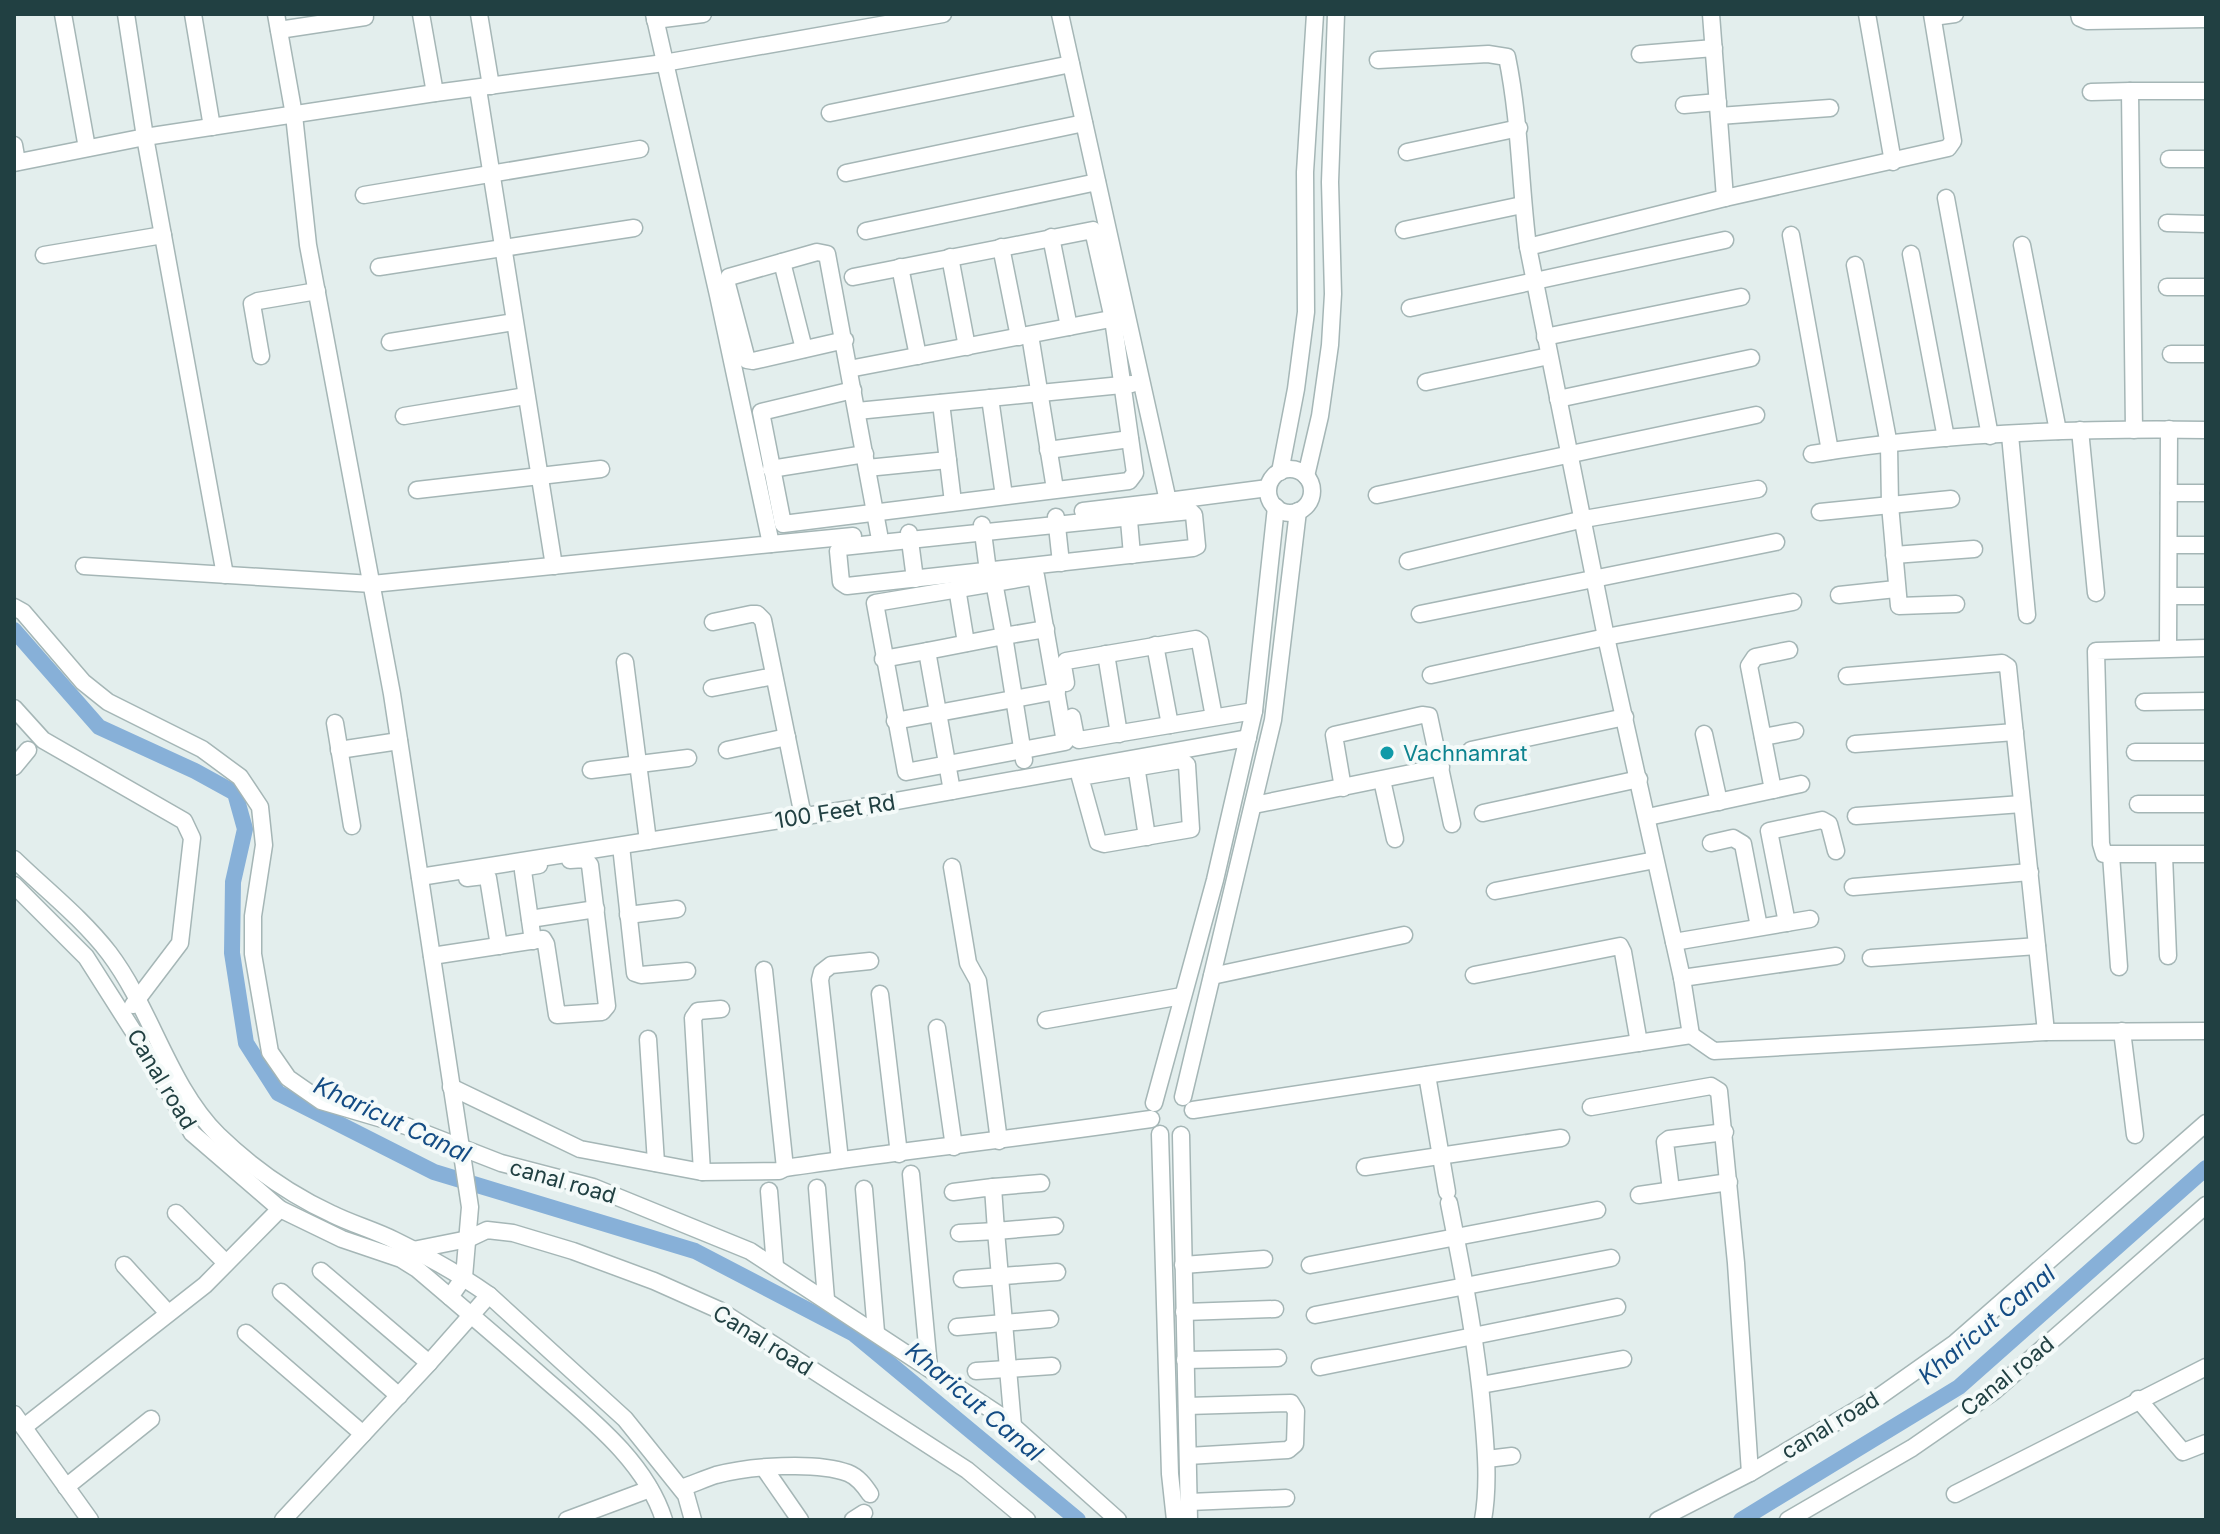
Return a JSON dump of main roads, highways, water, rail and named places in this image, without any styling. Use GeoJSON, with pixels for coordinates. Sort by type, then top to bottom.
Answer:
{"type":"FeatureCollection","features":[{"type":"Feature","properties":{"kind":"waterway","name":"Kharicut Canal"},"geometry":{"type":"LineString","coordinates":[[14,630],[99,727],[235,793],[245,829],[233,882],[232,953],[246,1043],[278,1093],[434,1172],[695,1251],[854,1334],[1078,1520]]}},
{"type":"Feature","properties":{"kind":"waterway","name":"Kharicut Canal"},"geometry":{"type":"LineString","coordinates":[[1741,1520],[1959,1387],[2206,1168]]}},
{"type":"Feature","properties":{"kind":"place","name":"Vachnamrat"},"geometry":{"type":"Point","coordinates":[1387,753]}}]}
